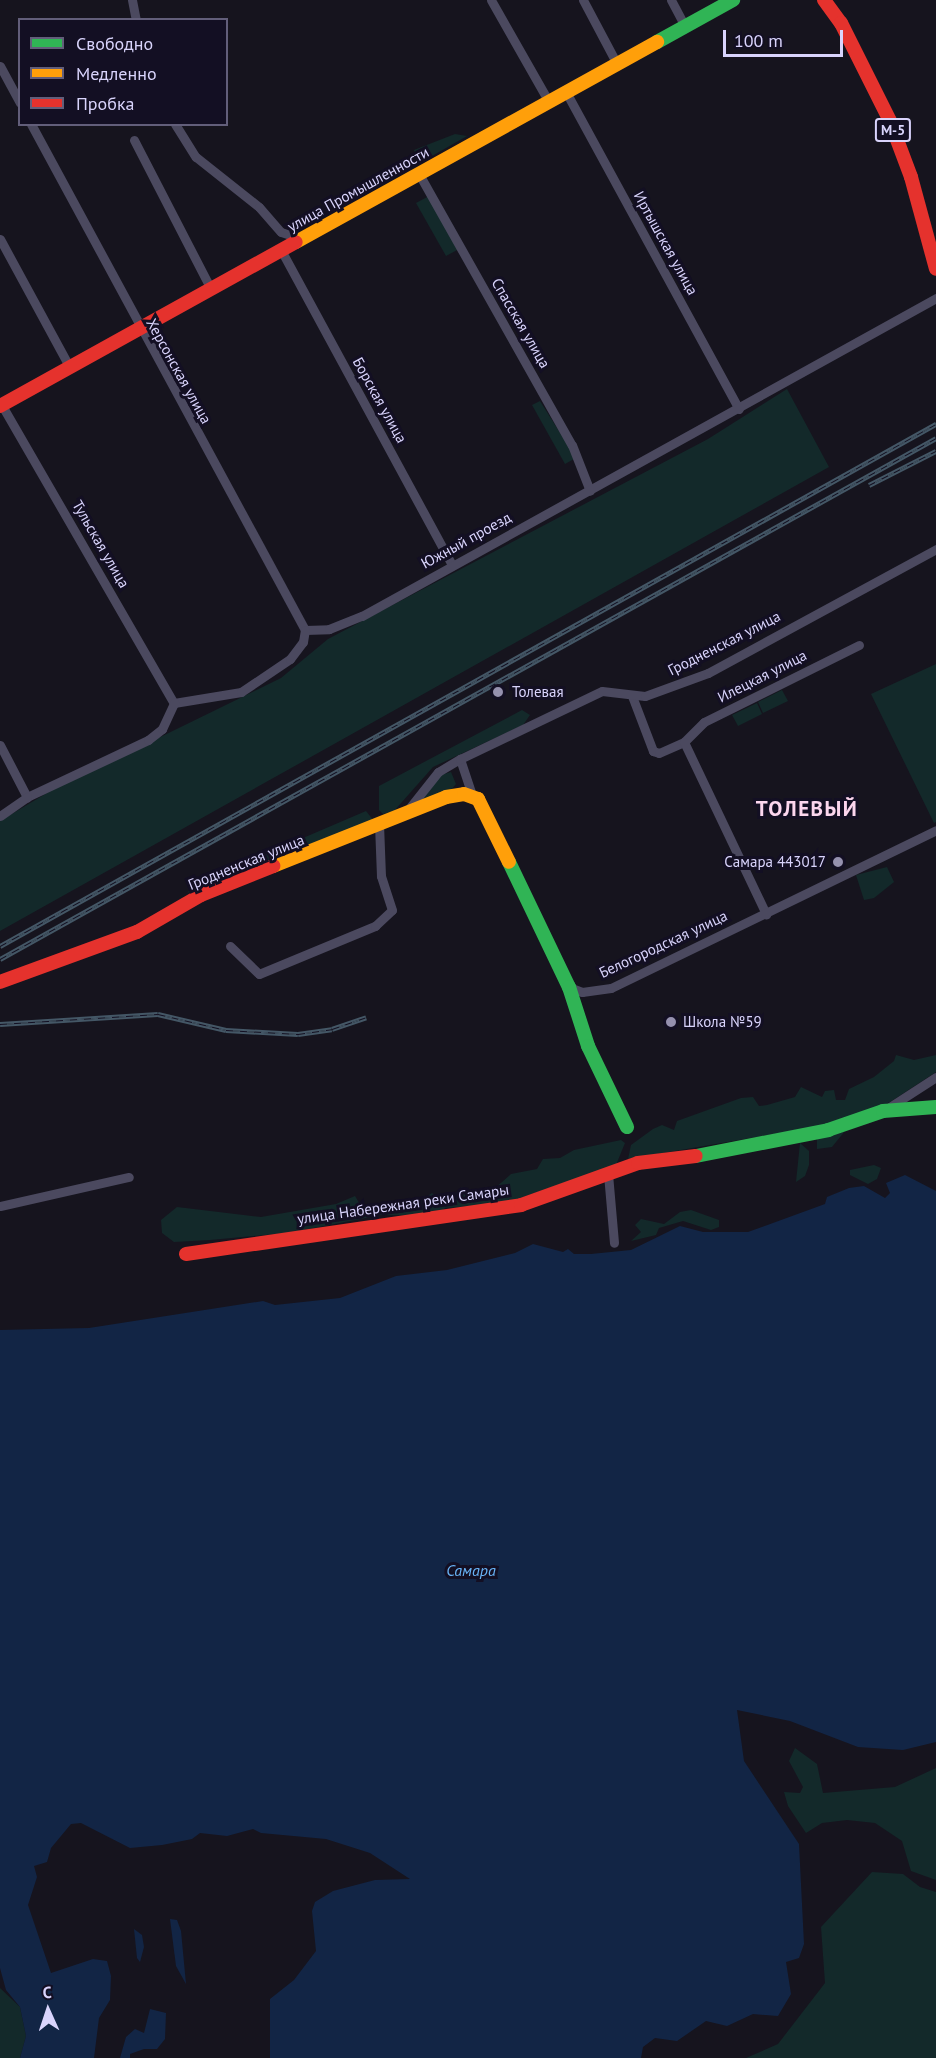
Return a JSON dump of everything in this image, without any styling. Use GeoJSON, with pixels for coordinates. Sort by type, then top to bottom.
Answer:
{"type":"FeatureCollection","features":[{"type":"Feature","properties":{"kind":"street"},"geometry":{"type":"LineString","coordinates":[[132,0],[136,18]]}},
{"type":"Feature","properties":{"kind":"street"},"geometry":{"type":"LineString","coordinates":[[491,0],[549,102]]}},
{"type":"Feature","properties":{"kind":"street"},"geometry":{"type":"LineString","coordinates":[[583,0],[617,64]]}},
{"type":"Feature","properties":{"kind":"street"},"geometry":{"type":"LineString","coordinates":[[671,0],[685,26]]}},
{"type":"Feature","properties":{"kind":"street","name":"улица Промышленности"},"geometry":{"type":"LineString","coordinates":[[1,405],[566,93],[718,5],[732,0]]}},
{"type":"Feature","properties":{"kind":"street","name":"М-5"},"geometry":{"type":"LineString","coordinates":[[824,0],[839,20]]}},
{"type":"Feature","properties":{"kind":"street","name":"М-5"},"geometry":{"type":"LineString","coordinates":[[831,0],[890,121],[930,242],[936,269]]}},
{"type":"Feature","properties":{"kind":"street"},"geometry":{"type":"LineString","coordinates":[[0,66],[18,99]]}},
{"type":"Feature","properties":{"kind":"street","name":"Иртышская улица"},"geometry":{"type":"LineString","coordinates":[[566,93],[739,409]]}},
{"type":"Feature","properties":{"kind":"street","name":"Херсонская улица"},"geometry":{"type":"LineString","coordinates":[[32,126],[139,329],[304,630]]}},
{"type":"Feature","properties":{"kind":"street"},"geometry":{"type":"LineString","coordinates":[[176,126],[196,157],[252,201],[281,232],[303,238]]}},
{"type":"Feature","properties":{"kind":"street"},"geometry":{"type":"LineString","coordinates":[[134,140],[211,289]]}},
{"type":"Feature","properties":{"kind":"street","name":"Спасская улица"},"geometry":{"type":"LineString","coordinates":[[419,174],[572,445],[590,491]]}},
{"type":"Feature","properties":{"kind":"street"},"geometry":{"type":"LineString","coordinates":[[0,239],[70,368]]}},
{"type":"Feature","properties":{"kind":"street","name":"Борская улица"},"geometry":{"type":"LineString","coordinates":[[281,250],[452,565]]}},
{"type":"Feature","properties":{"kind":"street","name":"Южный проезд"},"geometry":{"type":"LineString","coordinates":[[304,630],[329,629],[362,616],[739,409],[936,297]]}},
{"type":"Feature","properties":{"kind":"street","name":"Тульская улица"},"geometry":{"type":"LineString","coordinates":[[1,405],[174,703]]}},
{"type":"Feature","properties":{"kind":"street","name":"Гродненская улица"},"geometry":{"type":"LineString","coordinates":[[404,814],[438,772],[460,759],[602,691],[632,696],[662,693],[708,673],[936,549]]}},
{"type":"Feature","properties":{"kind":"street"},"geometry":{"type":"LineString","coordinates":[[0,816],[27,797],[148,740],[162,729],[174,703],[241,692],[290,659],[303,642],[304,630]]}},
{"type":"Feature","properties":{"kind":"street","name":"Илецкая улица"},"geometry":{"type":"LineString","coordinates":[[684,742],[704,722],[859,645]]}},
{"type":"Feature","properties":{"kind":"street"},"geometry":{"type":"LineString","coordinates":[[632,696],[655,754],[684,742],[766,914]]}},
{"type":"Feature","properties":{"kind":"street"},"geometry":{"type":"LineString","coordinates":[[0,745],[20,778],[27,797]]}},
{"type":"Feature","properties":{"kind":"street"},"geometry":{"type":"LineString","coordinates":[[460,759],[469,796],[477,799],[569,987],[588,1046],[627,1127]]}},
{"type":"Feature","properties":{"kind":"street","name":"Гродненская улица"},"geometry":{"type":"LineString","coordinates":[[0,982],[137,932],[201,895],[446,797],[469,796]]}},
{"type":"Feature","properties":{"kind":"street"},"geometry":{"type":"LineString","coordinates":[[230,946],[259,974],[375,926],[392,910],[381,876],[379,825]]}},
{"type":"Feature","properties":{"kind":"street","name":"Белогородская улица"},"geometry":{"type":"LineString","coordinates":[[569,987],[582,992],[611,988],[936,830]]}},
{"type":"Feature","properties":{"kind":"street"},"geometry":{"type":"LineString","coordinates":[[883,1111],[936,1077]]}},
{"type":"Feature","properties":{"kind":"street","name":"улица Набережная реки Самары"},"geometry":{"type":"LineString","coordinates":[[186,1254],[521,1205],[608,1174],[669,1156],[713,1154],[828,1130],[883,1111],[936,1107]]}},
{"type":"Feature","properties":{"kind":"street"},"geometry":{"type":"LineString","coordinates":[[608,1174],[614,1243]]}},
{"type":"Feature","properties":{"kind":"street"},"geometry":{"type":"LineString","coordinates":[[0,1206],[129,1177]]}},
{"type":"Feature","properties":{"kind":"green space"},"geometry":{"type":"Polygon","coordinates":[[[455,134],[467,136],[418,164],[414,150],[455,134]]]}},
{"type":"Feature","properties":{"kind":"green space"},"geometry":{"type":"Polygon","coordinates":[[[390,168],[393,178],[376,188],[370,183],[371,178],[390,168]]]}},
{"type":"Feature","properties":{"kind":"green space"},"geometry":{"type":"Polygon","coordinates":[[[429,196],[459,249],[446,256],[416,203],[429,196]]]}},
{"type":"Feature","properties":{"kind":"green space"},"geometry":{"type":"Polygon","coordinates":[[[787,389],[829,467],[0,931],[0,821],[52,790],[281,678],[328,639],[708,439],[787,389]]]}},
{"type":"Feature","properties":{"kind":"green space"},"geometry":{"type":"Polygon","coordinates":[[[540,401],[574,459],[565,464],[532,405],[540,401]]]}},
{"type":"Feature","properties":{"kind":"green space"},"geometry":{"type":"Polygon","coordinates":[[[936,664],[936,822],[934,823],[871,694],[936,664]]]}},
{"type":"Feature","properties":{"kind":"green space"},"geometry":{"type":"Polygon","coordinates":[[[782,690],[788,701],[763,713],[758,702],[782,690]]]}},
{"type":"Feature","properties":{"kind":"green space"},"geometry":{"type":"Polygon","coordinates":[[[757,703],[762,714],[738,726],[732,715],[757,703]]]}},
{"type":"Feature","properties":{"kind":"green space"},"geometry":{"type":"Polygon","coordinates":[[[522,710],[530,715],[523,725],[433,767],[394,811],[383,814],[379,810],[379,786],[522,710]]]}},
{"type":"Feature","properties":{"kind":"green space"},"geometry":{"type":"Polygon","coordinates":[[[451,772],[456,784],[450,791],[422,800],[441,775],[451,772]]]}},
{"type":"Feature","properties":{"kind":"green space"},"geometry":{"type":"Polygon","coordinates":[[[366,811],[374,821],[187,893],[196,884],[366,811]]]}},
{"type":"Feature","properties":{"kind":"green space"},"geometry":{"type":"Polygon","coordinates":[[[887,867],[894,882],[874,898],[864,900],[856,875],[887,867]]]}},
{"type":"Feature","properties":{"kind":"green space"},"geometry":{"type":"Polygon","coordinates":[[[896,1055],[914,1060],[936,1055],[936,1072],[890,1102],[850,1121],[628,1159],[631,1145],[653,1129],[662,1125],[674,1130],[677,1121],[741,1098],[753,1097],[759,1106],[767,1105],[795,1097],[801,1087],[822,1097],[825,1091],[834,1090],[836,1100],[845,1100],[849,1089],[874,1077],[894,1061],[896,1055]]]}},
{"type":"Feature","properties":{"kind":"green space"},"geometry":{"type":"Polygon","coordinates":[[[845,1131],[832,1147],[817,1149],[817,1139],[822,1135],[845,1131]]]}},
{"type":"Feature","properties":{"kind":"green space"},"geometry":{"type":"Polygon","coordinates":[[[621,1140],[625,1143],[616,1165],[503,1204],[445,1208],[437,1216],[381,1215],[288,1233],[210,1240],[174,1242],[162,1233],[161,1220],[177,1207],[261,1217],[336,1204],[355,1196],[361,1206],[382,1207],[402,1200],[413,1206],[432,1193],[438,1198],[452,1197],[462,1187],[470,1197],[494,1189],[511,1174],[537,1169],[543,1159],[560,1158],[574,1150],[621,1140]]]}},
{"type":"Feature","properties":{"kind":"green space"},"geometry":{"type":"Polygon","coordinates":[[[800,1143],[809,1151],[809,1165],[805,1176],[796,1182],[800,1143]]]}},
{"type":"Feature","properties":{"kind":"green space"},"geometry":{"type":"Polygon","coordinates":[[[874,1165],[881,1168],[877,1179],[868,1184],[850,1175],[850,1170],[874,1165]]]}},
{"type":"Feature","properties":{"kind":"green space"},"geometry":{"type":"Polygon","coordinates":[[[691,1210],[719,1220],[719,1227],[711,1230],[683,1221],[659,1228],[656,1235],[631,1241],[641,1232],[635,1225],[641,1219],[664,1224],[680,1212],[691,1210]]]}},
{"type":"Feature","properties":{"kind":"green space"},"geometry":{"type":"Polygon","coordinates":[[[795,1748],[817,1764],[823,1793],[895,1787],[936,1768],[936,1880],[911,1871],[902,1841],[875,1823],[847,1820],[822,1823],[806,1833],[788,1806],[784,1792],[800,1793],[803,1787],[789,1761],[795,1748]]]}},
{"type":"Feature","properties":{"kind":"green space"},"geometry":{"type":"Polygon","coordinates":[[[872,1872],[903,1874],[920,1887],[936,1892],[936,2058],[746,2058],[778,2044],[825,1983],[821,1927],[872,1872]]]}},
{"type":"Feature","properties":{"kind":"green space"},"geometry":{"type":"Polygon","coordinates":[[[0,1988],[20,2007],[26,2036],[20,2058],[0,2058],[0,1988]]]}},
{"type":"Feature","properties":{"kind":"water","name":"Самара"},"geometry":{"type":"Polygon","coordinates":[[[905,1175],[936,1191],[936,1742],[903,1750],[858,1747],[790,1721],[737,1710],[744,1761],[799,1844],[804,1944],[799,1958],[786,1962],[791,1994],[778,2016],[753,2014],[727,2026],[706,2021],[677,2041],[655,2038],[643,2047],[641,2058],[270,2058],[270,1999],[294,1980],[316,1951],[312,1911],[315,1902],[333,1891],[375,1880],[410,1879],[370,1853],[326,1839],[261,1833],[253,1829],[227,1836],[200,1833],[192,1839],[130,1848],[81,1823],[71,1824],[51,1848],[47,1862],[34,1866],[37,1877],[28,1905],[51,1973],[93,1959],[107,1961],[111,1976],[110,2000],[99,2018],[94,2058],[20,2058],[26,2036],[20,2007],[6,1990],[0,1968],[0,1330],[89,1328],[263,1301],[275,1305],[340,1298],[396,1276],[447,1270],[515,1253],[533,1244],[563,1252],[568,1249],[574,1254],[591,1254],[631,1250],[680,1226],[703,1232],[748,1232],[825,1204],[827,1197],[849,1188],[864,1186],[885,1198],[890,1193],[886,1183],[905,1175]]]}},
{"type":"Feature","properties":{"kind":"water"},"geometry":{"type":"Polygon","coordinates":[[[170,1919],[177,1920],[181,1931],[186,1984],[176,1966],[170,1919]]]}},
{"type":"Feature","properties":{"kind":"water"},"geometry":{"type":"Polygon","coordinates":[[[134,1929],[142,1935],[144,1947],[140,1962],[137,1958],[134,1929]]]}},
{"type":"Feature","properties":{"kind":"water"},"geometry":{"type":"Polygon","coordinates":[[[150,2009],[166,2013],[165,2039],[157,2049],[144,2049],[130,2054],[130,2058],[120,2058],[126,2037],[135,2029],[144,2033],[150,2009]]]}},
{"type":"Feature","properties":{"kind":"railway"},"geometry":{"type":"LineString","coordinates":[[0,946],[936,424]]}},
{"type":"Feature","properties":{"kind":"railway"},"geometry":{"type":"LineString","coordinates":[[0,959],[936,438]]}},
{"type":"Feature","properties":{"kind":"railway"},"geometry":{"type":"LineString","coordinates":[[869,485],[936,451]]}},
{"type":"Feature","properties":{"kind":"railway"},"geometry":{"type":"LineString","coordinates":[[0,1024],[158,1014],[226,1030],[298,1034],[332,1029],[366,1017]]}},
{"type":"Feature","properties":{"kind":"traffic: fast"},"geometry":{"type":"LineString","coordinates":[[657,42],[733,0]]}},
{"type":"Feature","properties":{"kind":"traffic: fast"},"geometry":{"type":"LineString","coordinates":[[509,862],[569,987],[588,1046],[627,1127]]}},
{"type":"Feature","properties":{"kind":"traffic: fast"},"geometry":{"type":"LineString","coordinates":[[696,1156],[828,1130],[883,1111],[936,1107]]}},
{"type":"Feature","properties":{"kind":"traffic: slow"},"geometry":{"type":"LineString","coordinates":[[296,242],[657,42]]}},
{"type":"Feature","properties":{"kind":"traffic: slow"},"geometry":{"type":"LineString","coordinates":[[273,866],[446,797],[464,794],[478,799],[509,862]]}},
{"type":"Feature","properties":{"kind":"traffic: jam"},"geometry":{"type":"LineString","coordinates":[[824,0],[841,23],[890,121],[911,177],[936,269]]}},
{"type":"Feature","properties":{"kind":"traffic: jam"},"geometry":{"type":"LineString","coordinates":[[0,406],[296,242]]}},
{"type":"Feature","properties":{"kind":"traffic: jam"},"geometry":{"type":"LineString","coordinates":[[0,982],[137,932],[201,895],[273,866]]}},
{"type":"Feature","properties":{"kind":"traffic: jam"},"geometry":{"type":"LineString","coordinates":[[186,1254],[521,1205],[638,1163],[696,1156]]}},
{"type":"Feature","properties":{"kind":"place","name":"Толевая"},"geometry":{"type":"Point","coordinates":[498,692]}},
{"type":"Feature","properties":{"kind":"place","name":"Самара 443017"},"geometry":{"type":"Point","coordinates":[838,862]}},
{"type":"Feature","properties":{"kind":"place","name":"Школа №59"},"geometry":{"type":"Point","coordinates":[671,1022]}},
{"type":"Feature","properties":{"kind":"district","name":"ТОЛЕВЫЙ"},"geometry":{"type":"Point","coordinates":[807,809]}}]}
